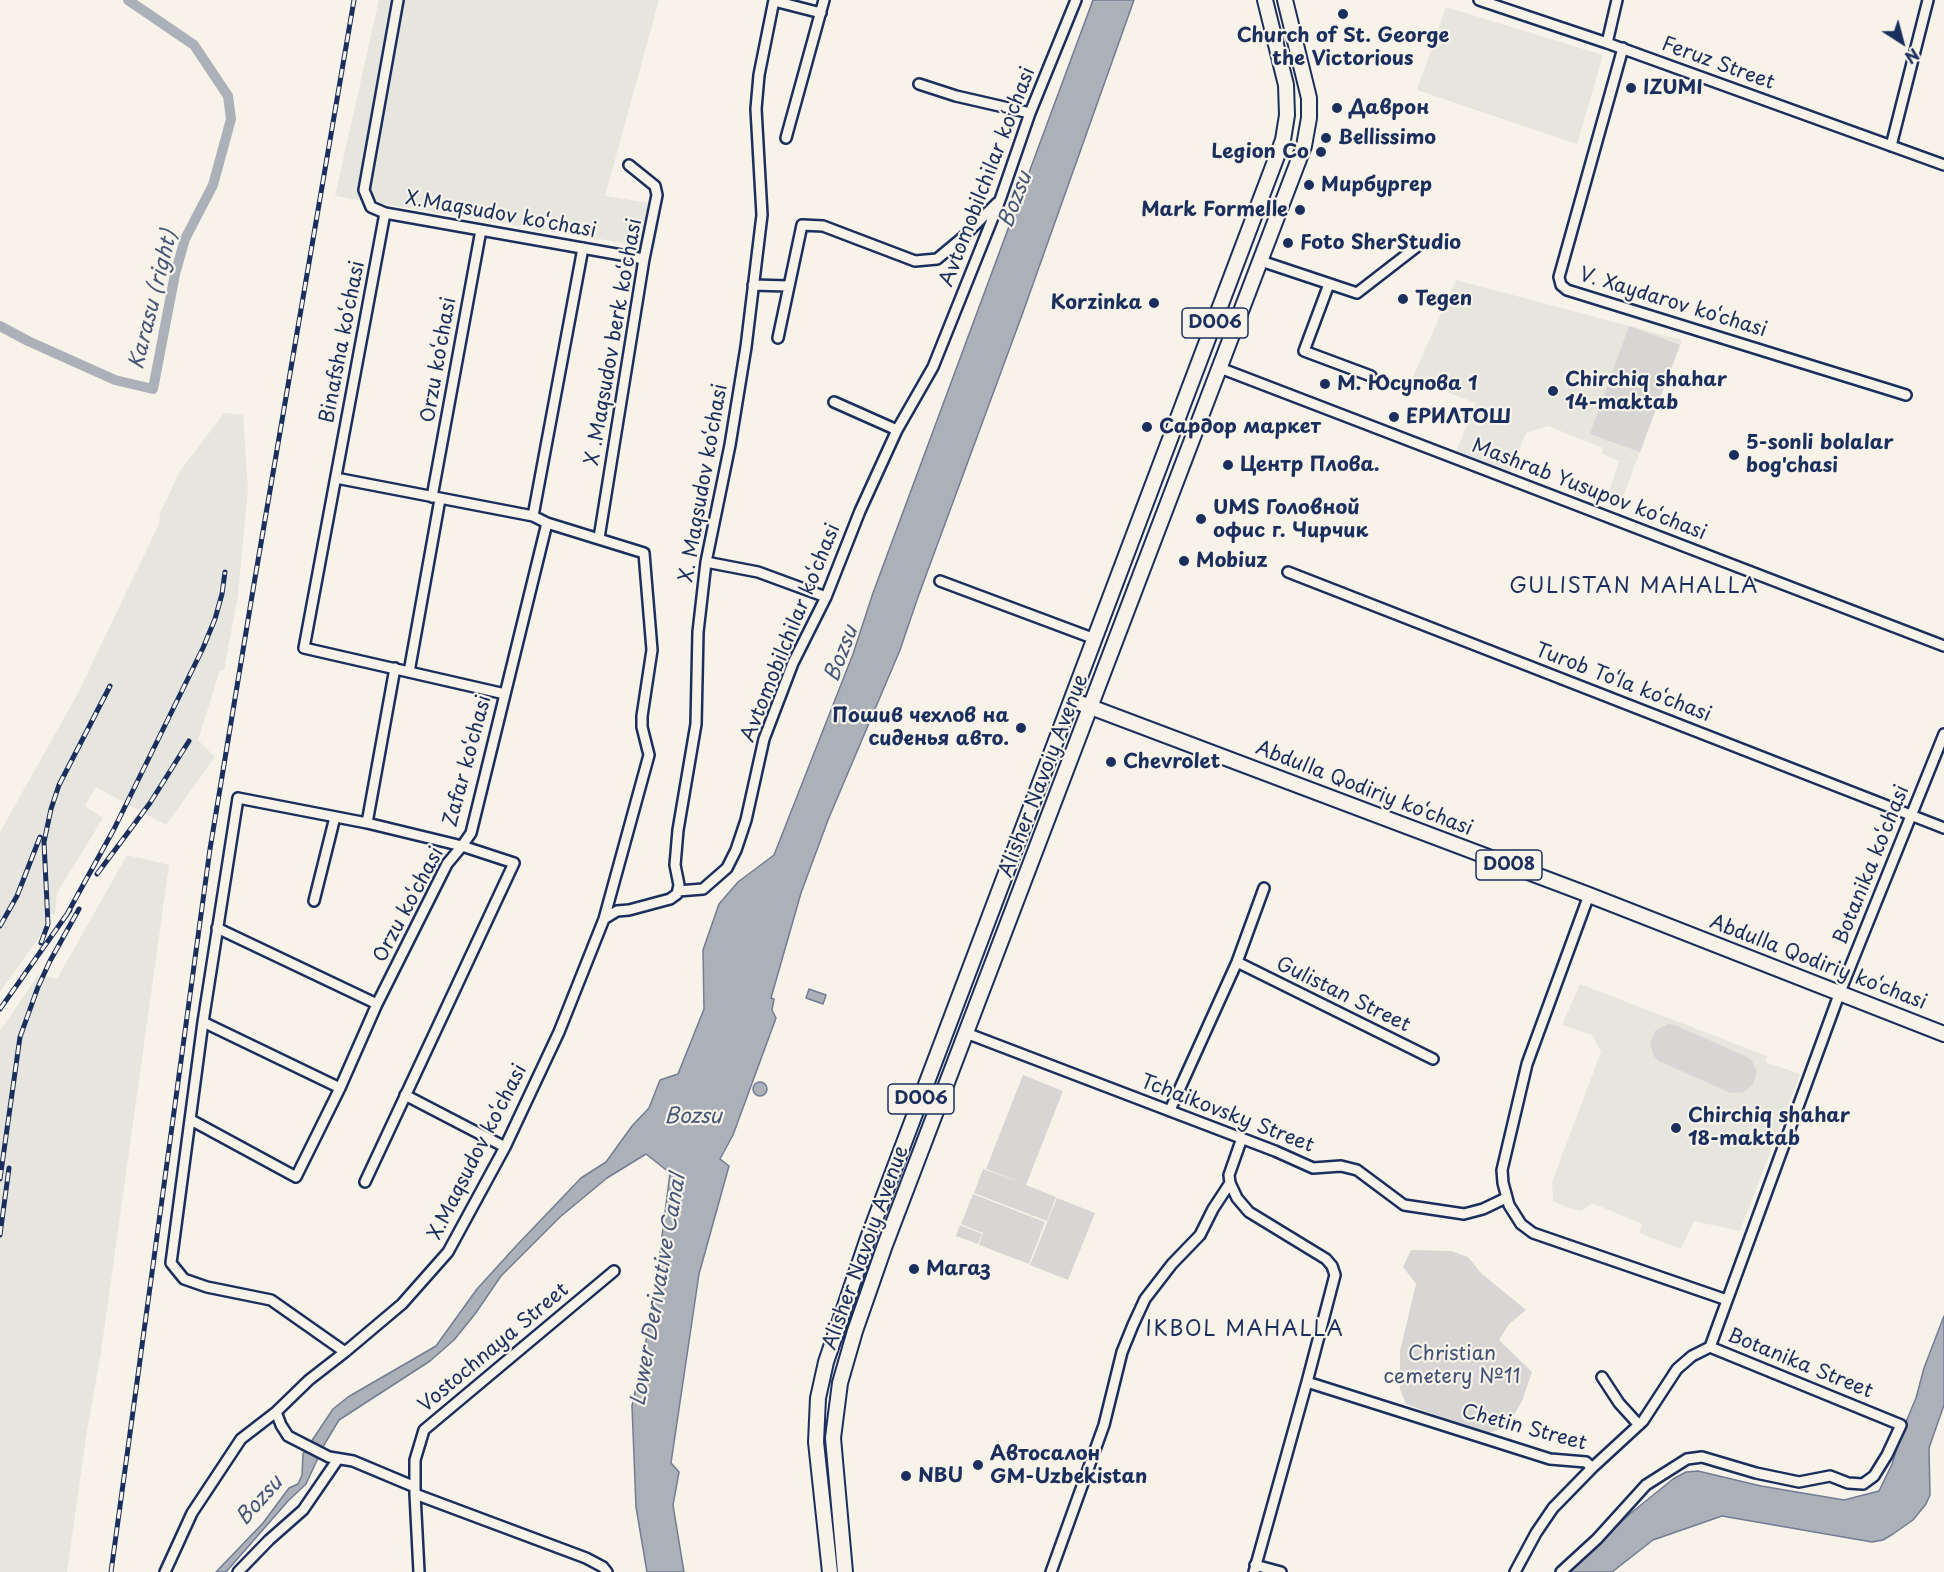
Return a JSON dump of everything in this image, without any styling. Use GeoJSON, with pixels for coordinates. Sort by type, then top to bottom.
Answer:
{"type":"FeatureCollection","features":[{"type":"Feature","properties":{"kind":"main road","name":"Alisher Navoiy Avenue"},"geometry":{"type":"LineString","coordinates":[[830,1572],[818,1470],[816,1431],[818,1398],[826,1362],[868,1238],[1283,140],[1287,116],[1286,85],[1265,0]]}},
{"type":"Feature","properties":{"kind":"main road","name":"Alisher Navoiy Avenue"},"geometry":{"type":"LineString","coordinates":[[845,1572],[833,1453],[834,1420],[840,1383],[855,1331],[885,1245],[1304,146],[1309,118],[1307,89],[1285,0]]}},
{"type":"Feature","properties":{"kind":"main road","name":"Abdulla Qodiriy ko‘chasi"},"geometry":{"type":"LineString","coordinates":[[1072,700],[1589,895],[1944,1034]]}},
{"type":"Feature","properties":{"kind":"street","name":"X.Maqsudov ko‘chasi"},"geometry":{"type":"LineString","coordinates":[[398,0],[363,190],[371,207],[385,213],[644,259]]}},
{"type":"Feature","properties":{"kind":"street"},"geometry":{"type":"LineString","coordinates":[[786,138],[824,0]]}},
{"type":"Feature","properties":{"kind":"street","name":"Avtomobilchilar ko‘chasi"},"geometry":{"type":"LineString","coordinates":[[678,891],[703,889],[727,868],[736,850],[746,820],[764,739],[793,663],[826,597],[860,511],[897,430],[933,367],[1000,200],[1030,113],[1076,0]]}},
{"type":"Feature","properties":{"kind":"street","name":"Feruz Street"},"geometry":{"type":"LineString","coordinates":[[1479,0],[1623,48],[1944,165]]}},
{"type":"Feature","properties":{"kind":"street"},"geometry":{"type":"LineString","coordinates":[[1607,43],[1617,0]]}},
{"type":"Feature","properties":{"kind":"street"},"geometry":{"type":"LineString","coordinates":[[1891,146],[1928,0]]}},
{"type":"Feature","properties":{"kind":"street"},"geometry":{"type":"LineString","coordinates":[[774,1],[821,13]]}},
{"type":"Feature","properties":{"kind":"street","name":"X. Maqsudov ko‘chasi"},"geometry":{"type":"LineString","coordinates":[[678,891],[675,865],[678,830],[696,723],[698,632],[706,562],[730,445],[762,215],[756,109],[759,75],[774,1]]}},
{"type":"Feature","properties":{"kind":"street","name":"V. Xaydarov ko‘chasi"},"geometry":{"type":"LineString","coordinates":[[1623,48],[1559,277],[1561,285],[1567,290],[1906,395]]}},
{"type":"Feature","properties":{"kind":"street"},"geometry":{"type":"LineString","coordinates":[[919,84],[956,96],[1030,113]]}},
{"type":"Feature","properties":{"kind":"street","name":"X .Maqsudov berk ko‘chasi"},"geometry":{"type":"LineString","coordinates":[[599,538],[644,259],[657,195],[655,186],[629,165]]}},
{"type":"Feature","properties":{"kind":"street"},"geometry":{"type":"LineString","coordinates":[[778,338],[802,225],[823,226],[915,261],[937,259],[961,239],[1000,200]]}},
{"type":"Feature","properties":{"kind":"street","name":"Binafsha ko‘chasi"},"geometry":{"type":"LineString","coordinates":[[336,478],[385,213]]}},
{"type":"Feature","properties":{"kind":"street","name":"Orzu ko‘chasi"},"geometry":{"type":"LineString","coordinates":[[409,672],[481,230]]}},
{"type":"Feature","properties":{"kind":"street"},"geometry":{"type":"LineString","coordinates":[[1261,261],[1357,293],[1419,245]]}},
{"type":"Feature","properties":{"kind":"street"},"geometry":{"type":"LineString","coordinates":[[533,516],[583,248]]}},
{"type":"Feature","properties":{"kind":"street"},"geometry":{"type":"LineString","coordinates":[[1329,284],[1304,351],[1371,376]]}},
{"type":"Feature","properties":{"kind":"street"},"geometry":{"type":"LineString","coordinates":[[753,285],[788,286]]}},
{"type":"Feature","properties":{"kind":"street","name":"Mashrab Yusupov ko‘chasi"},"geometry":{"type":"LineString","coordinates":[[1220,368],[1944,646]]}},
{"type":"Feature","properties":{"kind":"street"},"geometry":{"type":"LineString","coordinates":[[834,402],[897,430]]}},
{"type":"Feature","properties":{"kind":"street"},"geometry":{"type":"LineString","coordinates":[[505,694],[304,648],[336,478],[533,516],[547,523],[599,538]]}},
{"type":"Feature","properties":{"kind":"street","name":"Zafar ko‘chasi"},"geometry":{"type":"LineString","coordinates":[[365,1182],[514,863],[462,846],[471,833],[547,523]]}},
{"type":"Feature","properties":{"kind":"street","name":"X.Maqsudov ko‘chasi"},"geometry":{"type":"LineString","coordinates":[[276,1412],[309,1380],[402,1304],[448,1252],[505,1147],[559,1032],[604,919],[649,755],[642,727],[642,716],[652,650],[644,553],[599,538]]}},
{"type":"Feature","properties":{"kind":"street"},"geometry":{"type":"LineString","coordinates":[[706,562],[758,572],[826,597]]}},
{"type":"Feature","properties":{"kind":"street","name":"Turob To‘la ko‘chasi"},"geometry":{"type":"LineString","coordinates":[[1288,572],[1944,828]]}},
{"type":"Feature","properties":{"kind":"street"},"geometry":{"type":"LineString","coordinates":[[940,581],[1095,639]]}},
{"type":"Feature","properties":{"kind":"street"},"geometry":{"type":"LineString","coordinates":[[367,823],[395,669]]}},
{"type":"Feature","properties":{"kind":"street","name":"Botanika ko‘chasi"},"geometry":{"type":"LineString","coordinates":[[1710,1347],[1840,992],[1944,734]]}},
{"type":"Feature","properties":{"kind":"street","name":"Orzu ko‘chasi"},"geometry":{"type":"LineString","coordinates":[[191,1120],[296,1177],[340,1088],[377,1004],[447,864],[462,846],[367,823],[238,798],[218,928]]}},
{"type":"Feature","properties":{"kind":"street"},"geometry":{"type":"LineString","coordinates":[[314,901],[335,817]]}},
{"type":"Feature","properties":{"kind":"street"},"geometry":{"type":"LineString","coordinates":[[1170,1110],[1237,962],[1264,888]]}},
{"type":"Feature","properties":{"kind":"street"},"geometry":{"type":"LineString","coordinates":[[604,919],[617,911],[670,899],[678,891]]}},
{"type":"Feature","properties":{"kind":"street"},"geometry":{"type":"LineString","coordinates":[[1589,895],[1527,1064],[1502,1170],[1506,1198],[1516,1218],[1533,1233],[1727,1300]]}},
{"type":"Feature","properties":{"kind":"street"},"geometry":{"type":"LineString","coordinates":[[345,1352],[271,1300],[207,1287],[184,1279],[171,1263],[218,928],[377,1004]]}},
{"type":"Feature","properties":{"kind":"street","name":"Gulistan Street"},"geometry":{"type":"LineString","coordinates":[[1237,962],[1433,1059]]}},
{"type":"Feature","properties":{"kind":"street"},"geometry":{"type":"LineString","coordinates":[[203,1022],[340,1088]]}},
{"type":"Feature","properties":{"kind":"street","name":"Tchaikovsky Street"},"geometry":{"type":"LineString","coordinates":[[966,1033],[1242,1138],[1313,1168],[1341,1166],[1357,1170],[1397,1201],[1414,1208],[1464,1214],[1483,1209],[1506,1198]]}},
{"type":"Feature","properties":{"kind":"street"},"geometry":{"type":"LineString","coordinates":[[405,1095],[505,1147]]}},
{"type":"Feature","properties":{"kind":"street"},"geometry":{"type":"LineString","coordinates":[[1242,1138],[1230,1170],[1230,1183],[1237,1197],[1249,1212],[1322,1255],[1334,1271],[1333,1286],[1254,1569],[1281,1572]]}},
{"type":"Feature","properties":{"kind":"street"},"geometry":{"type":"LineString","coordinates":[[1051,1572],[1104,1425],[1122,1352],[1133,1325],[1145,1299],[1172,1264],[1200,1235],[1230,1183]]}},
{"type":"Feature","properties":{"kind":"street","name":"Vostochnaya Street"},"geometry":{"type":"LineString","coordinates":[[419,1572],[415,1460],[424,1431],[614,1271]]}},
{"type":"Feature","properties":{"kind":"street","name":"Botanika Street"},"geometry":{"type":"LineString","coordinates":[[1515,1572],[1536,1533],[1553,1508],[1639,1425],[1677,1369],[1692,1356],[1710,1347],[1901,1425],[1874,1476],[1863,1484],[1848,1483],[1830,1476],[1799,1482],[1756,1473],[1702,1457],[1687,1459],[1646,1485],[1597,1539],[1560,1572]]}},
{"type":"Feature","properties":{"kind":"street"},"geometry":{"type":"LineString","coordinates":[[1602,1377],[1619,1403],[1639,1425]]}},
{"type":"Feature","properties":{"kind":"street","name":"Chetin Street"},"geometry":{"type":"LineString","coordinates":[[1307,1382],[1550,1459],[1586,1462],[1592,1468]]}},
{"type":"Feature","properties":{"kind":"street"},"geometry":{"type":"LineString","coordinates":[[165,1572],[192,1513],[241,1439],[276,1412],[288,1436],[334,1458],[353,1461],[415,1491],[598,1564],[607,1572]]}},
{"type":"Feature","properties":{"kind":"street"},"geometry":{"type":"LineString","coordinates":[[238,1572],[303,1510],[334,1458]]}},
{"type":"Feature","properties":{"kind":"shaded area"},"geometry":{"type":"Polygon","coordinates":[[[379,0],[659,0],[605,196],[661,205],[655,248],[335,196],[379,0]]]}},
{"type":"Feature","properties":{"kind":"shaded area"},"geometry":{"type":"Polygon","coordinates":[[[1446,7],[1603,55],[1577,144],[1417,90],[1446,7]]]}},
{"type":"Feature","properties":{"kind":"shaded area","name":"Chirchiq shahar 14-maktab"},"geometry":{"type":"Polygon","coordinates":[[[1456,280],[1682,340],[1621,502],[1607,498],[1619,461],[1602,454],[1603,448],[1548,426],[1526,433],[1510,473],[1456,452],[1476,403],[1412,379],[1456,280]]]}},
{"type":"Feature","properties":{"kind":"shaded area"},"geometry":{"type":"Polygon","coordinates":[[[224,413],[243,415],[248,488],[238,595],[224,670],[220,670],[198,740],[215,757],[166,825],[96,787],[85,806],[103,818],[57,893],[55,914],[47,914],[45,929],[0,992],[0,832],[77,695],[159,524],[160,513],[180,471],[224,413]]]}},
{"type":"Feature","properties":{"kind":"shaded area"},"geometry":{"type":"Polygon","coordinates":[[[127,855],[169,865],[101,1352],[86,1437],[67,1572],[0,1572],[0,1031],[38,975],[57,979],[127,855]]]}},
{"type":"Feature","properties":{"kind":"shaded area","name":"Chirchiq shahar 18-maktab"},"geometry":{"type":"Polygon","coordinates":[[[1580,984],[1767,1056],[1765,1062],[1800,1074],[1740,1231],[1694,1221],[1681,1249],[1639,1233],[1642,1224],[1592,1203],[1582,1211],[1553,1201],[1552,1182],[1601,1052],[1592,1035],[1562,1025],[1580,984]]]}},
{"type":"Feature","properties":{"kind":"green space"},"geometry":{"type":"Polygon","coordinates":[[[1629,326],[1680,345],[1640,452],[1590,434],[1629,326]]]}},
{"type":"Feature","properties":{"kind":"green space"},"geometry":{"type":"Polygon","coordinates":[[[1668,1024],[1747,1057],[1752,1061],[1757,1072],[1753,1084],[1744,1092],[1731,1093],[1659,1061],[1654,1056],[1650,1043],[1655,1031],[1668,1024]]]}},
{"type":"Feature","properties":{"kind":"green space"},"geometry":{"type":"Polygon","coordinates":[[[1023,1075],[1063,1091],[1026,1185],[1056,1197],[1047,1221],[974,1193],[983,1169],[1025,1184],[986,1169],[1023,1075]]]}},
{"type":"Feature","properties":{"kind":"green space"},"geometry":{"type":"Polygon","coordinates":[[[973,1194],[1045,1222],[1029,1264],[979,1245],[983,1233],[961,1224],[973,1194]]]}},
{"type":"Feature","properties":{"kind":"green space"},"geometry":{"type":"Polygon","coordinates":[[[1057,1198],[1095,1213],[1068,1280],[1030,1265],[1057,1198]]]}},
{"type":"Feature","properties":{"kind":"green space"},"geometry":{"type":"Polygon","coordinates":[[[960,1225],[982,1234],[978,1244],[956,1236],[960,1225]]]}},
{"type":"Feature","properties":{"kind":"green space","name":"Christian cemetery №11"},"geometry":{"type":"Polygon","coordinates":[[[1411,1250],[1451,1251],[1468,1257],[1481,1273],[1526,1310],[1509,1324],[1499,1340],[1532,1372],[1522,1401],[1507,1427],[1485,1434],[1406,1404],[1400,1389],[1400,1351],[1416,1284],[1403,1267],[1411,1250]]]}},
{"type":"Feature","properties":{"kind":"water","name":"Bozsu"},"geometry":{"type":"Polygon","coordinates":[[[1093,0],[1134,0],[900,650],[828,820],[801,893],[771,998],[774,999],[772,1010],[776,1018],[733,1135],[720,1159],[729,1166],[699,1274],[671,1463],[679,1472],[673,1505],[684,1572],[647,1572],[636,1507],[632,1406],[653,1307],[670,1173],[646,1154],[607,1178],[560,1217],[501,1276],[454,1340],[430,1361],[339,1420],[324,1445],[306,1484],[288,1501],[226,1572],[216,1572],[263,1523],[289,1488],[298,1484],[302,1475],[303,1454],[333,1409],[348,1397],[436,1346],[477,1289],[517,1245],[581,1178],[606,1162],[632,1126],[649,1108],[660,1080],[678,1074],[704,1009],[703,950],[719,904],[738,882],[774,855],[853,654],[873,593],[1093,0]]]}},
{"type":"Feature","properties":{"kind":"water"},"geometry":{"type":"Polygon","coordinates":[[[809,989],[826,995],[823,1004],[806,998],[809,989]]]}},
{"type":"Feature","properties":{"kind":"water"},"geometry":{"type":"Polygon","coordinates":[[[760,1082],[765,1084],[767,1089],[765,1094],[760,1096],[755,1094],[753,1089],[755,1084],[760,1082]]]}},
{"type":"Feature","properties":{"kind":"water"},"geometry":{"type":"Polygon","coordinates":[[[1944,1316],[1944,1405],[1929,1448],[1930,1495],[1913,1520],[1893,1534],[1883,1540],[1872,1542],[1722,1516],[1653,1540],[1612,1572],[1565,1572],[1631,1513],[1673,1479],[1686,1472],[1698,1471],[1761,1486],[1844,1500],[1879,1491],[1892,1464],[1944,1316]]]}},
{"type":"Feature","properties":{"kind":"waterway","name":"Karasu (right)"},"geometry":{"type":"LineString","coordinates":[[0,326],[115,380],[153,389],[175,274],[185,239],[213,185],[231,119],[228,96],[194,45],[128,0]]}},
{"type":"Feature","properties":{"kind":"railway"},"geometry":{"type":"LineString","coordinates":[[111,1572],[210,849],[354,0]]}},
{"type":"Feature","properties":{"kind":"railway"},"geometry":{"type":"LineString","coordinates":[[66,916],[114,829],[203,648],[215,619],[225,572]]}},
{"type":"Feature","properties":{"kind":"railway"},"geometry":{"type":"LineString","coordinates":[[41,943],[48,924],[44,842],[51,809],[59,785],[110,686]]}},
{"type":"Feature","properties":{"kind":"railway"},"geometry":{"type":"LineString","coordinates":[[97,874],[150,803],[189,741]]}},
{"type":"Feature","properties":{"kind":"railway"},"geometry":{"type":"LineString","coordinates":[[0,926],[17,896],[40,837]]}},
{"type":"Feature","properties":{"kind":"railway"},"geometry":{"type":"LineString","coordinates":[[0,1179],[20,1037],[38,987],[79,909]]}},
{"type":"Feature","properties":{"kind":"railway"},"geometry":{"type":"LineString","coordinates":[[0,1009],[70,910]]}},
{"type":"Feature","properties":{"kind":"railway"},"geometry":{"type":"LineString","coordinates":[[0,1235],[9,1168]]}},
{"type":"Feature","properties":{"kind":"place","name":"Church of St. George the Victorious"},"geometry":{"type":"Point","coordinates":[1343,14]}},
{"type":"Feature","properties":{"kind":"place","name":"IZUMI"},"geometry":{"type":"Point","coordinates":[1631,88]}},
{"type":"Feature","properties":{"kind":"place","name":"Даврон"},"geometry":{"type":"Point","coordinates":[1337,108]}},
{"type":"Feature","properties":{"kind":"place","name":"Bellissimo"},"geometry":{"type":"Point","coordinates":[1326,138]}},
{"type":"Feature","properties":{"kind":"place","name":"Legion Co"},"geometry":{"type":"Point","coordinates":[1321,152]}},
{"type":"Feature","properties":{"kind":"place","name":"Мирбургер"},"geometry":{"type":"Point","coordinates":[1309,185]}},
{"type":"Feature","properties":{"kind":"place","name":"Mark Formelle"},"geometry":{"type":"Point","coordinates":[1300,210]}},
{"type":"Feature","properties":{"kind":"place","name":"Foto SherStudio"},"geometry":{"type":"Point","coordinates":[1288,243]}},
{"type":"Feature","properties":{"kind":"place","name":"Tegen"},"geometry":{"type":"Point","coordinates":[1403,299]}},
{"type":"Feature","properties":{"kind":"place","name":"Korzinka"},"geometry":{"type":"Point","coordinates":[1154,303]}},
{"type":"Feature","properties":{"kind":"place","name":"М. Юсупова 1"},"geometry":{"type":"Point","coordinates":[1325,384]}},
{"type":"Feature","properties":{"kind":"place","name":"Chirchiq shahar 14-maktab"},"geometry":{"type":"Point","coordinates":[1553,391]}},
{"type":"Feature","properties":{"kind":"place","name":"ЕРИЛТОШ"},"geometry":{"type":"Point","coordinates":[1394,417]}},
{"type":"Feature","properties":{"kind":"place","name":"Сардор маркет"},"geometry":{"type":"Point","coordinates":[1147,427]}},
{"type":"Feature","properties":{"kind":"place","name":"5-sonli bolalar bog'chasi"},"geometry":{"type":"Point","coordinates":[1734,455]}},
{"type":"Feature","properties":{"kind":"place","name":"Центр Плова."},"geometry":{"type":"Point","coordinates":[1228,465]}},
{"type":"Feature","properties":{"kind":"place","name":"UMS Головной офис г. Чирчик"},"geometry":{"type":"Point","coordinates":[1201,519]}},
{"type":"Feature","properties":{"kind":"place","name":"Mobiuz"},"geometry":{"type":"Point","coordinates":[1184,561]}},
{"type":"Feature","properties":{"kind":"place","name":"Пошив чехлов на сиденья авто."},"geometry":{"type":"Point","coordinates":[1021,728]}},
{"type":"Feature","properties":{"kind":"place","name":"Chevrolet"},"geometry":{"type":"Point","coordinates":[1111,762]}},
{"type":"Feature","properties":{"kind":"place","name":"Chirchiq shahar 18-maktab"},"geometry":{"type":"Point","coordinates":[1676,1128]}},
{"type":"Feature","properties":{"kind":"place","name":"Магаз"},"geometry":{"type":"Point","coordinates":[914,1269]}},
{"type":"Feature","properties":{"kind":"place","name":"Автосалон GM-Uzbekistan"},"geometry":{"type":"Point","coordinates":[978,1465]}},
{"type":"Feature","properties":{"kind":"place","name":"NBU"},"geometry":{"type":"Point","coordinates":[906,1476]}},
{"type":"Feature","properties":{"kind":"district","name":"GULISTAN MAHALLA"},"geometry":{"type":"Point","coordinates":[1634,587]}},
{"type":"Feature","properties":{"kind":"district","name":"IKBOL MAHALLA"},"geometry":{"type":"Point","coordinates":[1245,1330]}},
{"type":"Feature","properties":{"kind":"water label","name":"Lower Derivative Canal"},"geometry":{"type":"Point","coordinates":[659,1290]}}]}
